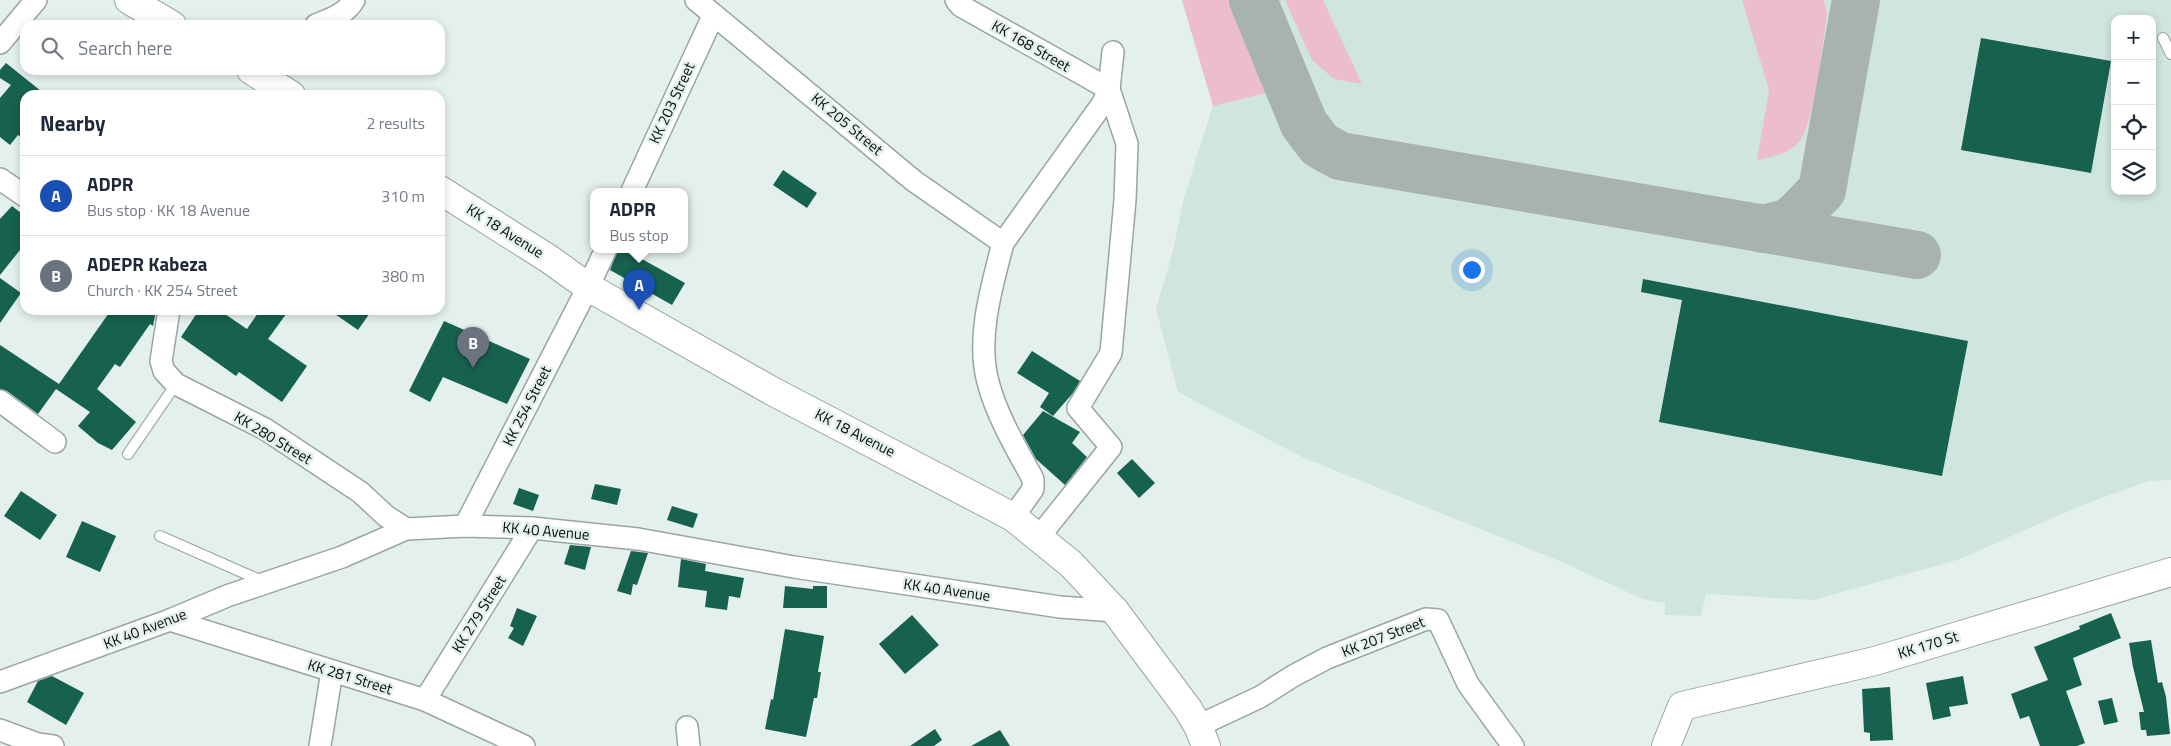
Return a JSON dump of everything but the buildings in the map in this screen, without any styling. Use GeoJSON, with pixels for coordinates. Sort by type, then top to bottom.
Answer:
{"type":"FeatureCollection","features":[{"type":"Feature","properties":{"kind":"main road"},"geometry":{"type":"LineString","coordinates":[[129,0],[163,20]]}},
{"type":"Feature","properties":{"kind":"main road"},"geometry":{"type":"LineString","coordinates":[[259,75],[283,90]]}},
{"type":"Feature","properties":{"kind":"main road","name":"KK 18 Avenue"},"geometry":{"type":"LineString","coordinates":[[445,193],[549,259],[588,287],[772,391],[1013,517],[1071,564],[1115,611],[1188,709],[1202,736]]}},
{"type":"Feature","properties":{"kind":"main road","name":"KK 170 St"},"geometry":{"type":"LineString","coordinates":[[1666,746],[1682,706],[1875,661],[2171,572]]}},
{"type":"Feature","properties":{"kind":"street"},"geometry":{"type":"LineString","coordinates":[[0,43],[36,0]]}},
{"type":"Feature","properties":{"kind":"street"},"geometry":{"type":"LineString","coordinates":[[327,20],[341,14],[350,7],[354,0]]}},
{"type":"Feature","properties":{"kind":"street","name":"KK 205 Street"},"geometry":{"type":"LineString","coordinates":[[696,0],[713,16],[768,57],[914,180],[1003,243]]}},
{"type":"Feature","properties":{"kind":"street","name":"KK 168 Street"},"geometry":{"type":"LineString","coordinates":[[956,0],[970,11],[1108,89]]}},
{"type":"Feature","properties":{"kind":"street","name":"KK 203 Street"},"geometry":{"type":"LineString","coordinates":[[633,188],[713,16]]}},
{"type":"Feature","properties":{"kind":"street"},"geometry":{"type":"LineString","coordinates":[[1013,517],[1034,489],[1033,479],[993,398],[987,381],[984,359],[987,307],[1003,243],[1095,117],[1108,89],[1113,52]]}},
{"type":"Feature","properties":{"kind":"street"},"geometry":{"type":"LineString","coordinates":[[1038,538],[1111,447],[1078,408],[1111,353],[1113,334],[1125,200],[1127,144],[1108,89]]}},
{"type":"Feature","properties":{"kind":"street"},"geometry":{"type":"LineString","coordinates":[[0,178],[20,192]]}},
{"type":"Feature","properties":{"kind":"street"},"geometry":{"type":"LineString","coordinates":[[588,287],[604,253]]}},
{"type":"Feature","properties":{"kind":"street","name":"KK 254 Street"},"geometry":{"type":"LineString","coordinates":[[466,526],[588,287]]}},
{"type":"Feature","properties":{"kind":"street","name":"KK 280 Street"},"geometry":{"type":"LineString","coordinates":[[168,315],[161,361],[164,371],[176,384],[265,429],[360,492],[386,516],[406,528]]}},
{"type":"Feature","properties":{"kind":"street"},"geometry":{"type":"LineString","coordinates":[[0,401],[56,442]]}},
{"type":"Feature","properties":{"kind":"street","name":"KK 40 Avenue"},"geometry":{"type":"LineString","coordinates":[[0,682],[170,620],[226,596],[342,556],[406,528],[466,526],[532,528],[638,540],[813,570],[1060,607],[1115,611]]}},
{"type":"Feature","properties":{"kind":"street","name":"KK 279 Street"},"geometry":{"type":"LineString","coordinates":[[425,700],[532,528]]}},
{"type":"Feature","properties":{"kind":"street","name":"KK 207 Street"},"geometry":{"type":"LineString","coordinates":[[1202,736],[1293,676],[1327,658],[1426,619],[1438,620],[1468,684],[1513,746]]}},
{"type":"Feature","properties":{"kind":"street","name":"KK 281 Street"},"geometry":{"type":"LineString","coordinates":[[170,620],[425,700],[524,746]]}},
{"type":"Feature","properties":{"kind":"street"},"geometry":{"type":"LineString","coordinates":[[320,746],[332,672]]}},
{"type":"Feature","properties":{"kind":"street"},"geometry":{"type":"LineString","coordinates":[[0,730],[38,744],[54,746]]}},
{"type":"Feature","properties":{"kind":"lane"},"geometry":{"type":"LineString","coordinates":[[2163,38],[2171,54]]}},
{"type":"Feature","properties":{"kind":"lane"},"geometry":{"type":"LineString","coordinates":[[128,454],[176,384]]}},
{"type":"Feature","properties":{"kind":"lane"},"geometry":{"type":"LineString","coordinates":[[160,536],[265,583]]}},
{"type":"Feature","properties":{"kind":"shaded area"},"geometry":{"type":"Polygon","coordinates":[[[1182,0],[2171,0],[2171,480],[2148,481],[2080,506],[1957,560],[1813,600],[1706,594],[1701,616],[1665,615],[1665,603],[1643,599],[1562,562],[1302,457],[1178,392],[1156,309],[1172,255],[1184,198],[1213,105],[1182,0]]]}},
{"type":"Feature","properties":{"kind":"shaded area"},"geometry":{"type":"Polygon","coordinates":[[[1182,0],[1232,0],[1270,92],[1213,106],[1182,0]]]}},
{"type":"Feature","properties":{"kind":"shaded area"},"geometry":{"type":"Polygon","coordinates":[[[1285,0],[1323,0],[1362,84],[1334,79],[1312,60],[1285,0]]]}},
{"type":"Feature","properties":{"kind":"shaded area"},"geometry":{"type":"Polygon","coordinates":[[[1742,0],[1824,0],[1827,15],[1813,101],[1804,133],[1795,146],[1785,152],[1757,160],[1769,90],[1742,0]]]}},
{"type":"Feature","properties":{"kind":"taxiway"},"geometry":{"type":"LineString","coordinates":[[1253,0],[1304,124],[1320,145],[1340,156],[1917,255]]}},
{"type":"Feature","properties":{"kind":"taxiway"},"geometry":{"type":"LineString","coordinates":[[1763,229],[1787,223],[1797,216],[1822,190],[1856,0]]}},
{"type":"Feature","properties":{"kind":"place","name":"ADPR"},"geometry":{"type":"Point","coordinates":[639,310]}},
{"type":"Feature","properties":{"kind":"place","name":"ADEPR Kabeza"},"geometry":{"type":"Point","coordinates":[473,368]}}]}
